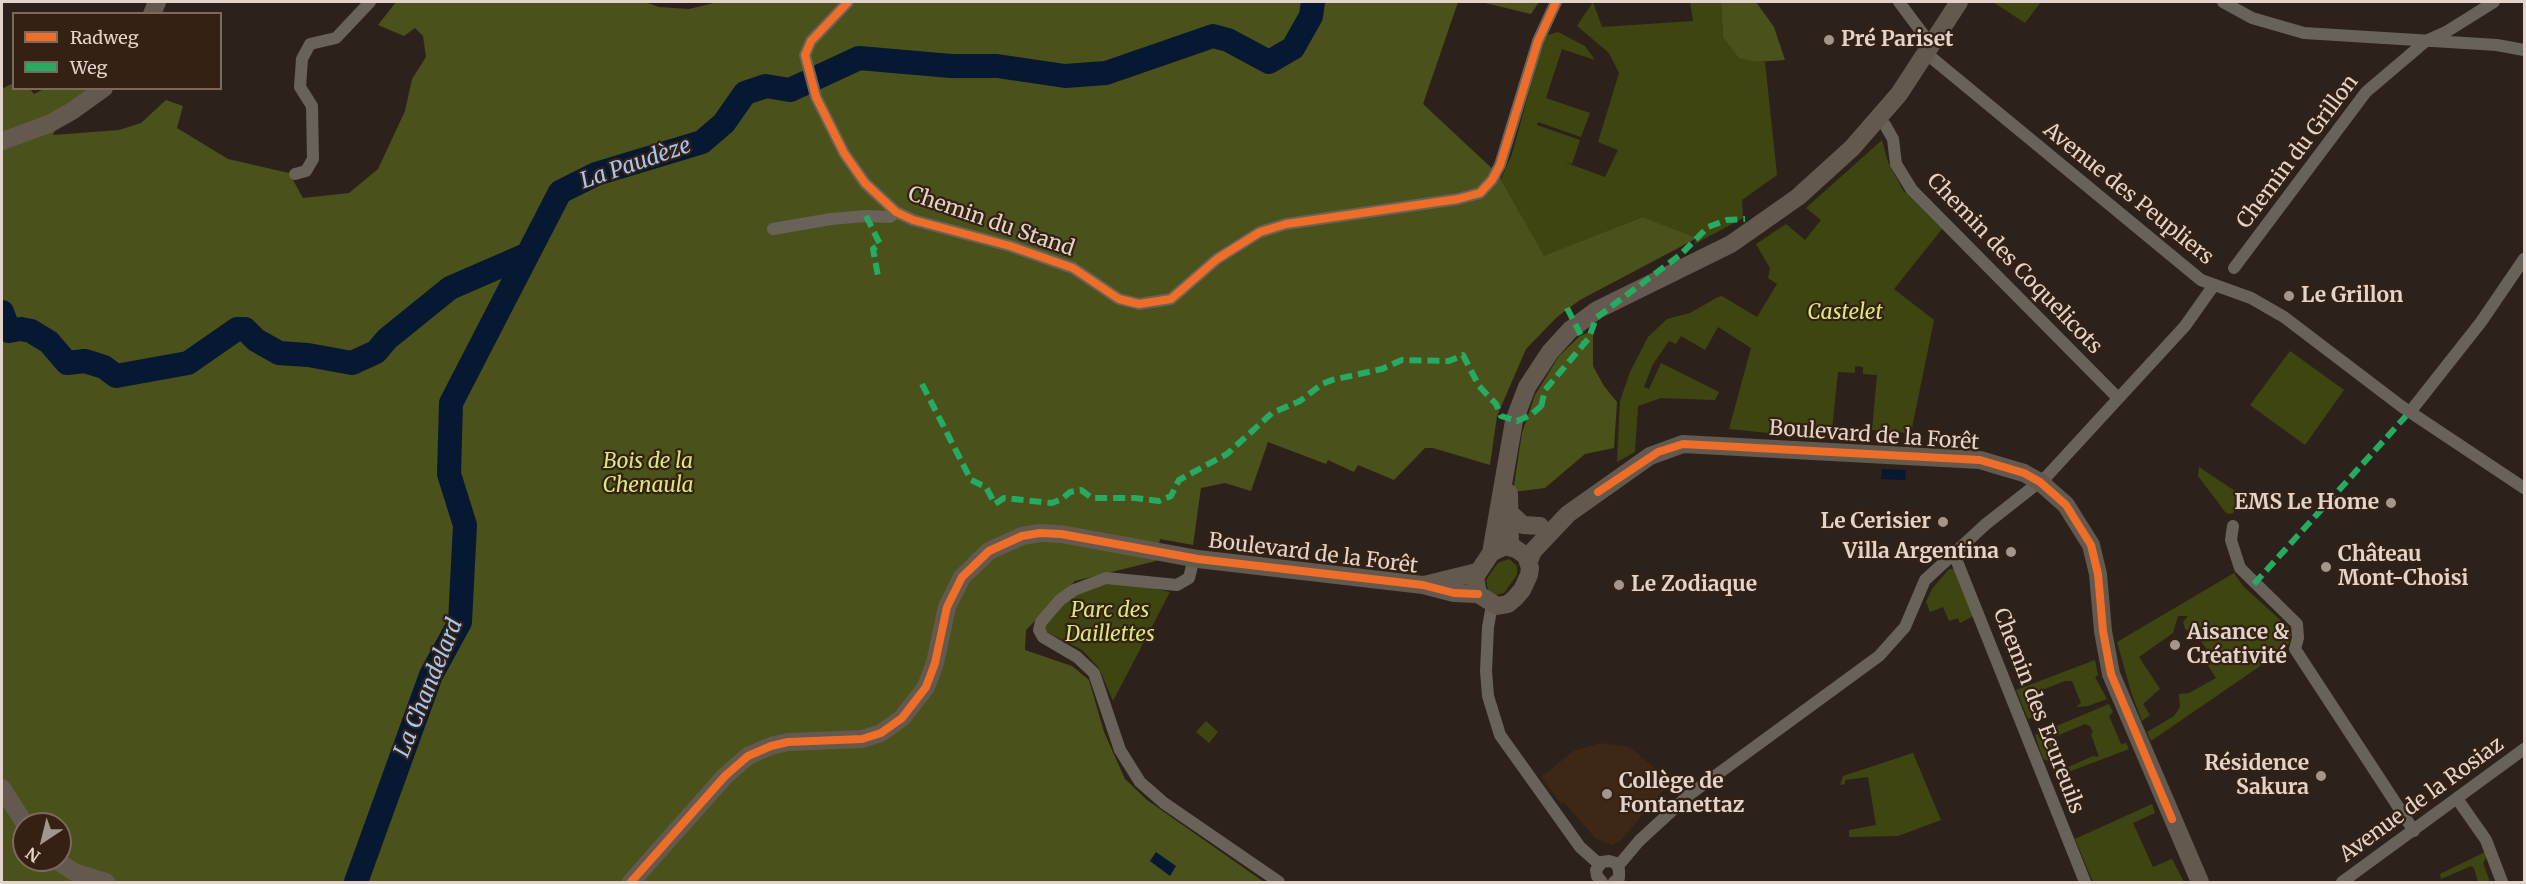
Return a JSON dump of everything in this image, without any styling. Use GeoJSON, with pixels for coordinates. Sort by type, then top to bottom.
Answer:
{"type":"FeatureCollection","features":[{"type":"Feature","properties":{"kind":"street"},"geometry":{"type":"LineString","coordinates":[[295,174],[306,171],[314,159],[312,106],[300,87],[302,59],[310,44],[336,38],[370,2]]}},
{"type":"Feature","properties":{"kind":"street","name":"Chemin du Stand"},"geometry":{"type":"LineString","coordinates":[[848,2],[810,40],[805,55],[816,97],[844,153],[865,183],[896,212],[913,220],[1010,246],[1073,268],[1119,299],[1139,304],[1171,299],[1217,259],[1260,232],[1286,224],[1458,199],[1480,193],[1492,180],[1500,165],[1538,41],[1556,2]]}},
{"type":"Feature","properties":{"kind":"street"},"geometry":{"type":"LineString","coordinates":[[1899,2],[1930,50]]}},
{"type":"Feature","properties":{"kind":"street"},"geometry":{"type":"LineString","coordinates":[[1491,553],[1514,421],[1527,387],[1550,352],[1570,330],[1615,300],[1701,259],[1761,225],[1798,197],[1852,148],[1878,119],[1930,50],[1959,2]]}},
{"type":"Feature","properties":{"kind":"street","name":"Chemin du Grillon"},"geometry":{"type":"LineString","coordinates":[[2234,268],[2366,92],[2426,41],[2446,32],[2494,2]]}},
{"type":"Feature","properties":{"kind":"street"},"geometry":{"type":"LineString","coordinates":[[2232,4],[2252,18],[2304,33],[2524,50]]}},
{"type":"Feature","properties":{"kind":"street","name":"Avenue des Peupliers"},"geometry":{"type":"LineString","coordinates":[[1930,50],[2201,280],[2251,298],[2284,317],[2410,412],[2524,489]]}},
{"type":"Feature","properties":{"kind":"street"},"geometry":{"type":"LineString","coordinates":[[2,141],[49,124],[101,90]]}},
{"type":"Feature","properties":{"kind":"street","name":"Chemin des Coquelicots"},"geometry":{"type":"LineString","coordinates":[[1878,119],[1885,125],[1893,140],[1896,164],[1912,190],[2118,398]]}},
{"type":"Feature","properties":{"kind":"street"},"geometry":{"type":"LineString","coordinates":[[773,230],[831,219],[866,216],[890,217],[896,212]]}},
{"type":"Feature","properties":{"kind":"street"},"geometry":{"type":"LineString","coordinates":[[2410,412],[2481,322],[2524,260]]}},
{"type":"Feature","properties":{"kind":"street"},"geometry":{"type":"LineString","coordinates":[[1618,866],[1639,841],[1689,795],[1871,663],[1905,627],[1924,580],[1986,524],[2040,482],[2185,326],[2214,285]]}},
{"type":"Feature","properties":{"kind":"street","name":"Boulevard de la Forêt"},"geometry":{"type":"LineString","coordinates":[[1518,552],[1533,551],[1568,514],[1650,456],[1683,444],[1980,460],[2008,467],[2040,482],[2066,506],[2091,545],[2098,574],[2103,631],[2111,674],[2200,882]]}},
{"type":"Feature","properties":{"kind":"street"},"geometry":{"type":"LineString","coordinates":[[1485,600],[1508,604],[1522,590],[1529,575],[1518,552],[1509,512],[1506,467]]}},
{"type":"Feature","properties":{"kind":"street"},"geometry":{"type":"LineString","coordinates":[[1509,512],[1523,525],[1540,526]]}},
{"type":"Feature","properties":{"kind":"street","name":"Boulevard de la Forêt"},"geometry":{"type":"LineString","coordinates":[[1518,552],[1540,526],[1568,514]]}},
{"type":"Feature","properties":{"kind":"street"},"geometry":{"type":"LineString","coordinates":[[2233,526],[2231,540],[2240,568],[2297,624],[2295,649],[2414,831]]}},
{"type":"Feature","properties":{"kind":"street","name":"Boulevard de la Forêt"},"geometry":{"type":"LineString","coordinates":[[631,882],[737,765],[771,746],[788,742],[862,739],[893,726],[909,712],[926,687],[955,587],[972,564],[996,546],[1022,536],[1040,533],[1144,548],[1194,558],[1423,585],[1485,600]]}},
{"type":"Feature","properties":{"kind":"street"},"geometry":{"type":"LineString","coordinates":[[1518,552],[1498,548],[1491,553],[1477,573],[1474,582],[1485,600],[1488,627],[1486,671],[1490,705],[1500,735],[1580,847],[1599,864]]}},
{"type":"Feature","properties":{"kind":"street","name":"Chemin des Ecureuils"},"geometry":{"type":"LineString","coordinates":[[1954,554],[2085,882]]}},
{"type":"Feature","properties":{"kind":"street"},"geometry":{"type":"LineString","coordinates":[[1194,558],[1189,578],[1177,585],[1106,578],[1074,591],[1060,600],[1041,622],[1039,630],[1043,637],[1077,657],[1094,673],[1120,750],[1140,782],[1164,803],[1279,882]]}},
{"type":"Feature","properties":{"kind":"street","name":"Boulevard de la Forêt"},"geometry":{"type":"LineString","coordinates":[[1423,585],[1477,573]]}},
{"type":"Feature","properties":{"kind":"street","name":"Avenue de la Rosiaz"},"geometry":{"type":"LineString","coordinates":[[2342,882],[2458,800],[2524,749]]}},
{"type":"Feature","properties":{"kind":"street"},"geometry":{"type":"LineString","coordinates":[[2,788],[17,812]]}},
{"type":"Feature","properties":{"kind":"street"},"geometry":{"type":"LineString","coordinates":[[2458,800],[2486,840],[2502,882]]}},
{"type":"Feature","properties":{"kind":"street"},"geometry":{"type":"LineString","coordinates":[[1599,864],[1609,861],[1618,866],[1620,874],[1614,882]]}},
{"type":"Feature","properties":{"kind":"street"},"geometry":{"type":"LineString","coordinates":[[1599,864],[1596,873],[1602,882]]}},
{"type":"Feature","properties":{"kind":"street"},"geometry":{"type":"LineString","coordinates":[[72,871],[106,882]]}},
{"type":"Feature","properties":{"kind":"shaded area","name":"Collège de Fontanettaz"},"geometry":{"type":"Polygon","coordinates":[[[1600,743],[1629,747],[1654,767],[1652,770],[1668,785],[1622,839],[1612,845],[1595,838],[1564,802],[1561,804],[1541,777],[1574,751],[1600,743]]]}},
{"type":"Feature","properties":{"kind":"green space","name":"Bois de la Chenaula"},"geometry":{"type":"Polygon","coordinates":[[[396,2],[645,2],[659,7],[689,9],[718,2],[1458,2],[1423,104],[1498,174],[1544,256],[1642,217],[1697,238],[1580,300],[1557,317],[1526,349],[1497,416],[1490,465],[1433,448],[1425,448],[1394,480],[1358,465],[1354,472],[1328,460],[1326,464],[1268,442],[1251,491],[1225,483],[1201,488],[1193,545],[1160,539],[1156,561],[1075,581],[1026,630],[1025,650],[1072,666],[1089,680],[1104,732],[1125,779],[1147,800],[1264,882],[2,882],[2,89],[12,84],[12,90],[31,90],[34,94],[42,90],[87,90],[67,104],[53,135],[119,130],[141,123],[166,100],[183,106],[177,128],[228,159],[289,173],[303,198],[349,193],[378,169],[405,111],[412,79],[426,57],[423,36],[415,28],[404,36],[378,25],[396,2]]]}},
{"type":"Feature","properties":{"kind":"green space"},"geometry":{"type":"Polygon","coordinates":[[[1481,2],[1539,2],[1531,14],[1481,2]]]}},
{"type":"Feature","properties":{"kind":"green space"},"geometry":{"type":"Polygon","coordinates":[[[1593,2],[1602,27],[1693,21],[1690,2],[1721,2],[1723,37],[1756,62],[1765,62],[1777,175],[1742,200],[1743,218],[1695,244],[1696,238],[1641,217],[1544,257],[1501,179],[1512,154],[1543,41],[1548,35],[1558,32],[1585,46],[1595,60],[1562,49],[1546,98],[1590,113],[1581,137],[1538,122],[1537,125],[1580,140],[1572,164],[1564,162],[1605,177],[1618,150],[1598,142],[1619,73],[1609,53],[1577,26],[1593,2]]]}},
{"type":"Feature","properties":{"kind":"green space"},"geometry":{"type":"Polygon","coordinates":[[[1721,2],[1756,2],[1774,27],[1785,60],[1756,62],[1739,58],[1723,37],[1721,2]]]}},
{"type":"Feature","properties":{"kind":"green space"},"geometry":{"type":"Polygon","coordinates":[[[1993,2],[2041,2],[2025,23],[1993,2]]]}},
{"type":"Feature","properties":{"kind":"green space","name":"Castelet"},"geometry":{"type":"Polygon","coordinates":[[[1882,140],[1888,162],[1903,190],[1942,229],[1894,289],[1934,320],[1912,428],[1908,428],[1908,433],[1872,430],[1877,375],[1863,374],[1863,367],[1855,366],[1855,373],[1838,372],[1832,429],[1820,428],[1819,438],[1729,429],[1751,348],[1718,327],[1705,350],[1681,336],[1676,344],[1669,341],[1653,364],[1644,387],[1649,389],[1661,363],[1719,392],[1715,400],[1661,398],[1638,406],[1635,452],[1617,462],[1620,401],[1630,372],[1648,337],[1667,319],[1690,313],[1722,296],[1757,317],[1777,284],[1768,278],[1770,268],[1756,244],[1786,224],[1805,240],[1821,220],[1806,208],[1882,140]]]}},
{"type":"Feature","properties":{"kind":"green space"},"geometry":{"type":"Polygon","coordinates":[[[1593,331],[1593,366],[1604,386],[1617,402],[1614,448],[1585,454],[1545,488],[1513,492],[1522,433],[1535,395],[1559,356],[1580,336],[1593,331]]]}},
{"type":"Feature","properties":{"kind":"green space"},"geometry":{"type":"Polygon","coordinates":[[[2290,351],[2344,390],[2305,445],[2250,405],[2290,351]]]}},
{"type":"Feature","properties":{"kind":"green space"},"geometry":{"type":"Polygon","coordinates":[[[2199,467],[2238,493],[2240,505],[2232,514],[2226,513],[2198,476],[2199,467]]]}},
{"type":"Feature","properties":{"kind":"green space"},"geometry":{"type":"Polygon","coordinates":[[[1509,559],[1517,566],[1517,575],[1504,593],[1496,595],[1488,590],[1486,580],[1498,563],[1509,559]]]}},
{"type":"Feature","properties":{"kind":"green space"},"geometry":{"type":"Polygon","coordinates":[[[1949,569],[1955,569],[1975,615],[1960,623],[1958,618],[1949,621],[1943,607],[1930,612],[1926,602],[1932,589],[1949,569]]]}},
{"type":"Feature","properties":{"kind":"green space"},"geometry":{"type":"Polygon","coordinates":[[[2234,573],[2243,586],[2288,627],[2291,635],[2289,643],[2282,651],[2151,741],[2147,732],[2174,716],[2180,707],[2179,694],[2189,693],[2216,678],[2207,664],[2208,651],[2197,636],[2185,629],[2183,622],[2188,616],[2178,616],[2173,633],[2139,657],[2160,689],[2143,704],[2150,715],[2142,721],[2117,642],[2234,573]]]}},
{"type":"Feature","properties":{"kind":"green space","name":"Parc des Daillettes"},"geometry":{"type":"Polygon","coordinates":[[[1125,582],[1170,592],[1113,701],[1099,668],[1082,650],[1043,630],[1056,608],[1069,598],[1105,583],[1125,582]]]}},
{"type":"Feature","properties":{"kind":"green space"},"geometry":{"type":"Polygon","coordinates":[[[2095,660],[2098,675],[2095,677],[2107,699],[2088,706],[2076,707],[2081,703],[2072,681],[2065,681],[2034,693],[2042,713],[2028,719],[2016,690],[2095,660]]]}},
{"type":"Feature","properties":{"kind":"green space"},"geometry":{"type":"Polygon","coordinates":[[[2109,704],[2113,712],[2109,716],[2121,744],[2126,743],[2129,749],[2071,771],[2068,767],[2093,756],[2099,757],[2091,734],[2093,732],[2090,726],[2085,724],[2054,737],[2063,766],[2043,759],[2035,735],[2109,704]]]}},
{"type":"Feature","properties":{"kind":"green space"},"geometry":{"type":"Polygon","coordinates":[[[1206,721],[1218,732],[1209,743],[1196,732],[1206,721]]]}},
{"type":"Feature","properties":{"kind":"green space"},"geometry":{"type":"Polygon","coordinates":[[[1913,753],[1941,820],[1898,836],[1849,837],[1849,830],[1876,825],[1868,777],[1845,780],[1845,784],[1840,785],[1843,776],[1913,753]]]}},
{"type":"Feature","properties":{"kind":"green space"},"geometry":{"type":"Polygon","coordinates":[[[2152,804],[2155,813],[2133,823],[2153,867],[2172,859],[2184,882],[2093,882],[2075,839],[2152,804]]]}},
{"type":"Feature","properties":{"kind":"green space"},"geometry":{"type":"Polygon","coordinates":[[[2485,852],[2486,858],[2483,863],[2490,882],[2478,882],[2474,868],[2471,866],[2441,879],[2440,874],[2485,852]]]}},
{"type":"Feature","properties":{"kind":"water"},"geometry":{"type":"Polygon","coordinates":[[[1882,469],[1906,470],[1905,480],[1881,479],[1882,469]]]}},
{"type":"Feature","properties":{"kind":"water"},"geometry":{"type":"Polygon","coordinates":[[[1156,852],[1176,866],[1170,876],[1150,861],[1156,852]]]}},
{"type":"Feature","properties":{"kind":"waterway","name":"La Paudèze"},"geometry":{"type":"LineString","coordinates":[[356,882],[431,675],[460,622],[465,525],[449,474],[451,403],[560,192],[596,174],[702,142],[724,123],[745,93],[766,86],[790,90],[859,58],[951,66],[997,66],[1065,76],[1106,73],[1213,36],[1228,40],[1269,62],[1293,48],[1311,16],[1313,2]]}},
{"type":"Feature","properties":{"kind":"waterway","name":"La Paudèze"},"geometry":{"type":"LineString","coordinates":[[2,312],[9,331],[21,329],[31,331],[49,342],[67,363],[85,361],[104,367],[116,376],[188,363],[237,329],[245,329],[256,340],[279,353],[308,355],[352,363],[376,352],[387,339],[450,288],[526,255]]}},
{"type":"Feature","properties":{"kind":"marked path"},"geometry":{"type":"LineString","coordinates":[[866,216],[880,244],[873,249],[878,276]]}},
{"type":"Feature","properties":{"kind":"marked path"},"geometry":{"type":"LineString","coordinates":[[1541,407],[1545,390],[1589,338],[1596,318],[1680,255],[1708,227],[1727,220],[1745,219]]}},
{"type":"Feature","properties":{"kind":"marked path"},"geometry":{"type":"LineString","coordinates":[[1567,308],[1585,343]]}},
{"type":"Feature","properties":{"kind":"marked path"},"geometry":{"type":"LineString","coordinates":[[922,384],[971,480],[986,487],[995,504],[1004,498],[1052,503],[1062,499],[1070,492],[1081,490],[1092,498],[1135,498],[1159,501],[1171,496],[1179,480],[1227,454],[1272,413],[1300,401],[1322,384],[1382,369],[1402,360],[1449,361],[1463,355],[1479,386],[1496,404],[1501,416],[1517,421],[1531,415],[1541,406]]}},
{"type":"Feature","properties":{"kind":"marked path"},"geometry":{"type":"LineString","coordinates":[[2254,584],[2406,416]]}},
{"type":"Feature","properties":{"kind":"cycle path"},"geometry":{"type":"LineString","coordinates":[[848,2],[811,41],[805,55],[816,97],[844,153],[865,183],[896,212],[913,220],[1010,246],[1073,268],[1119,299],[1139,304],[1171,299],[1217,259],[1260,232],[1286,224],[1458,199],[1480,193],[1492,180],[1500,165],[1538,41],[1556,2]]}},
{"type":"Feature","properties":{"kind":"cycle path"},"geometry":{"type":"LineString","coordinates":[[1598,492],[1658,452],[1683,444],[1980,460],[2024,473],[2040,482],[2066,505],[2091,545],[2098,574],[2103,631],[2111,674],[2172,819]]}},
{"type":"Feature","properties":{"kind":"cycle path"},"geometry":{"type":"LineString","coordinates":[[631,882],[725,776],[748,756],[771,746],[788,742],[862,739],[881,733],[902,718],[926,687],[935,663],[947,607],[962,577],[989,551],[1022,536],[1040,533],[1061,534],[1198,559],[1423,585],[1454,593],[1478,594]]}},
{"type":"Feature","properties":{"kind":"place","name":"Pré Pariset"},"geometry":{"type":"Point","coordinates":[1829,40]}},
{"type":"Feature","properties":{"kind":"place","name":"Le Grillon"},"geometry":{"type":"Point","coordinates":[2289,296]}},
{"type":"Feature","properties":{"kind":"place","name":"EMS Le Home"},"geometry":{"type":"Point","coordinates":[2391,503]}},
{"type":"Feature","properties":{"kind":"place","name":"Le Cerisier"},"geometry":{"type":"Point","coordinates":[1943,522]}},
{"type":"Feature","properties":{"kind":"place","name":"Villa Argentina"},"geometry":{"type":"Point","coordinates":[2011,552]}},
{"type":"Feature","properties":{"kind":"place","name":"Château Mont-Choisi"},"geometry":{"type":"Point","coordinates":[2326,567]}},
{"type":"Feature","properties":{"kind":"place","name":"Le Zodiaque"},"geometry":{"type":"Point","coordinates":[1619,585]}},
{"type":"Feature","properties":{"kind":"place","name":"Aisance & Créativité"},"geometry":{"type":"Point","coordinates":[2175,645]}},
{"type":"Feature","properties":{"kind":"place","name":"Résidence Sakura"},"geometry":{"type":"Point","coordinates":[2321,776]}},
{"type":"Feature","properties":{"kind":"place","name":"Collège de Fontanettaz"},"geometry":{"type":"Point","coordinates":[1607,794]}},
{"type":"Feature","properties":{"kind":"water label","name":"La Chandelard"},"geometry":{"type":"Point","coordinates":[429,688]}}]}
